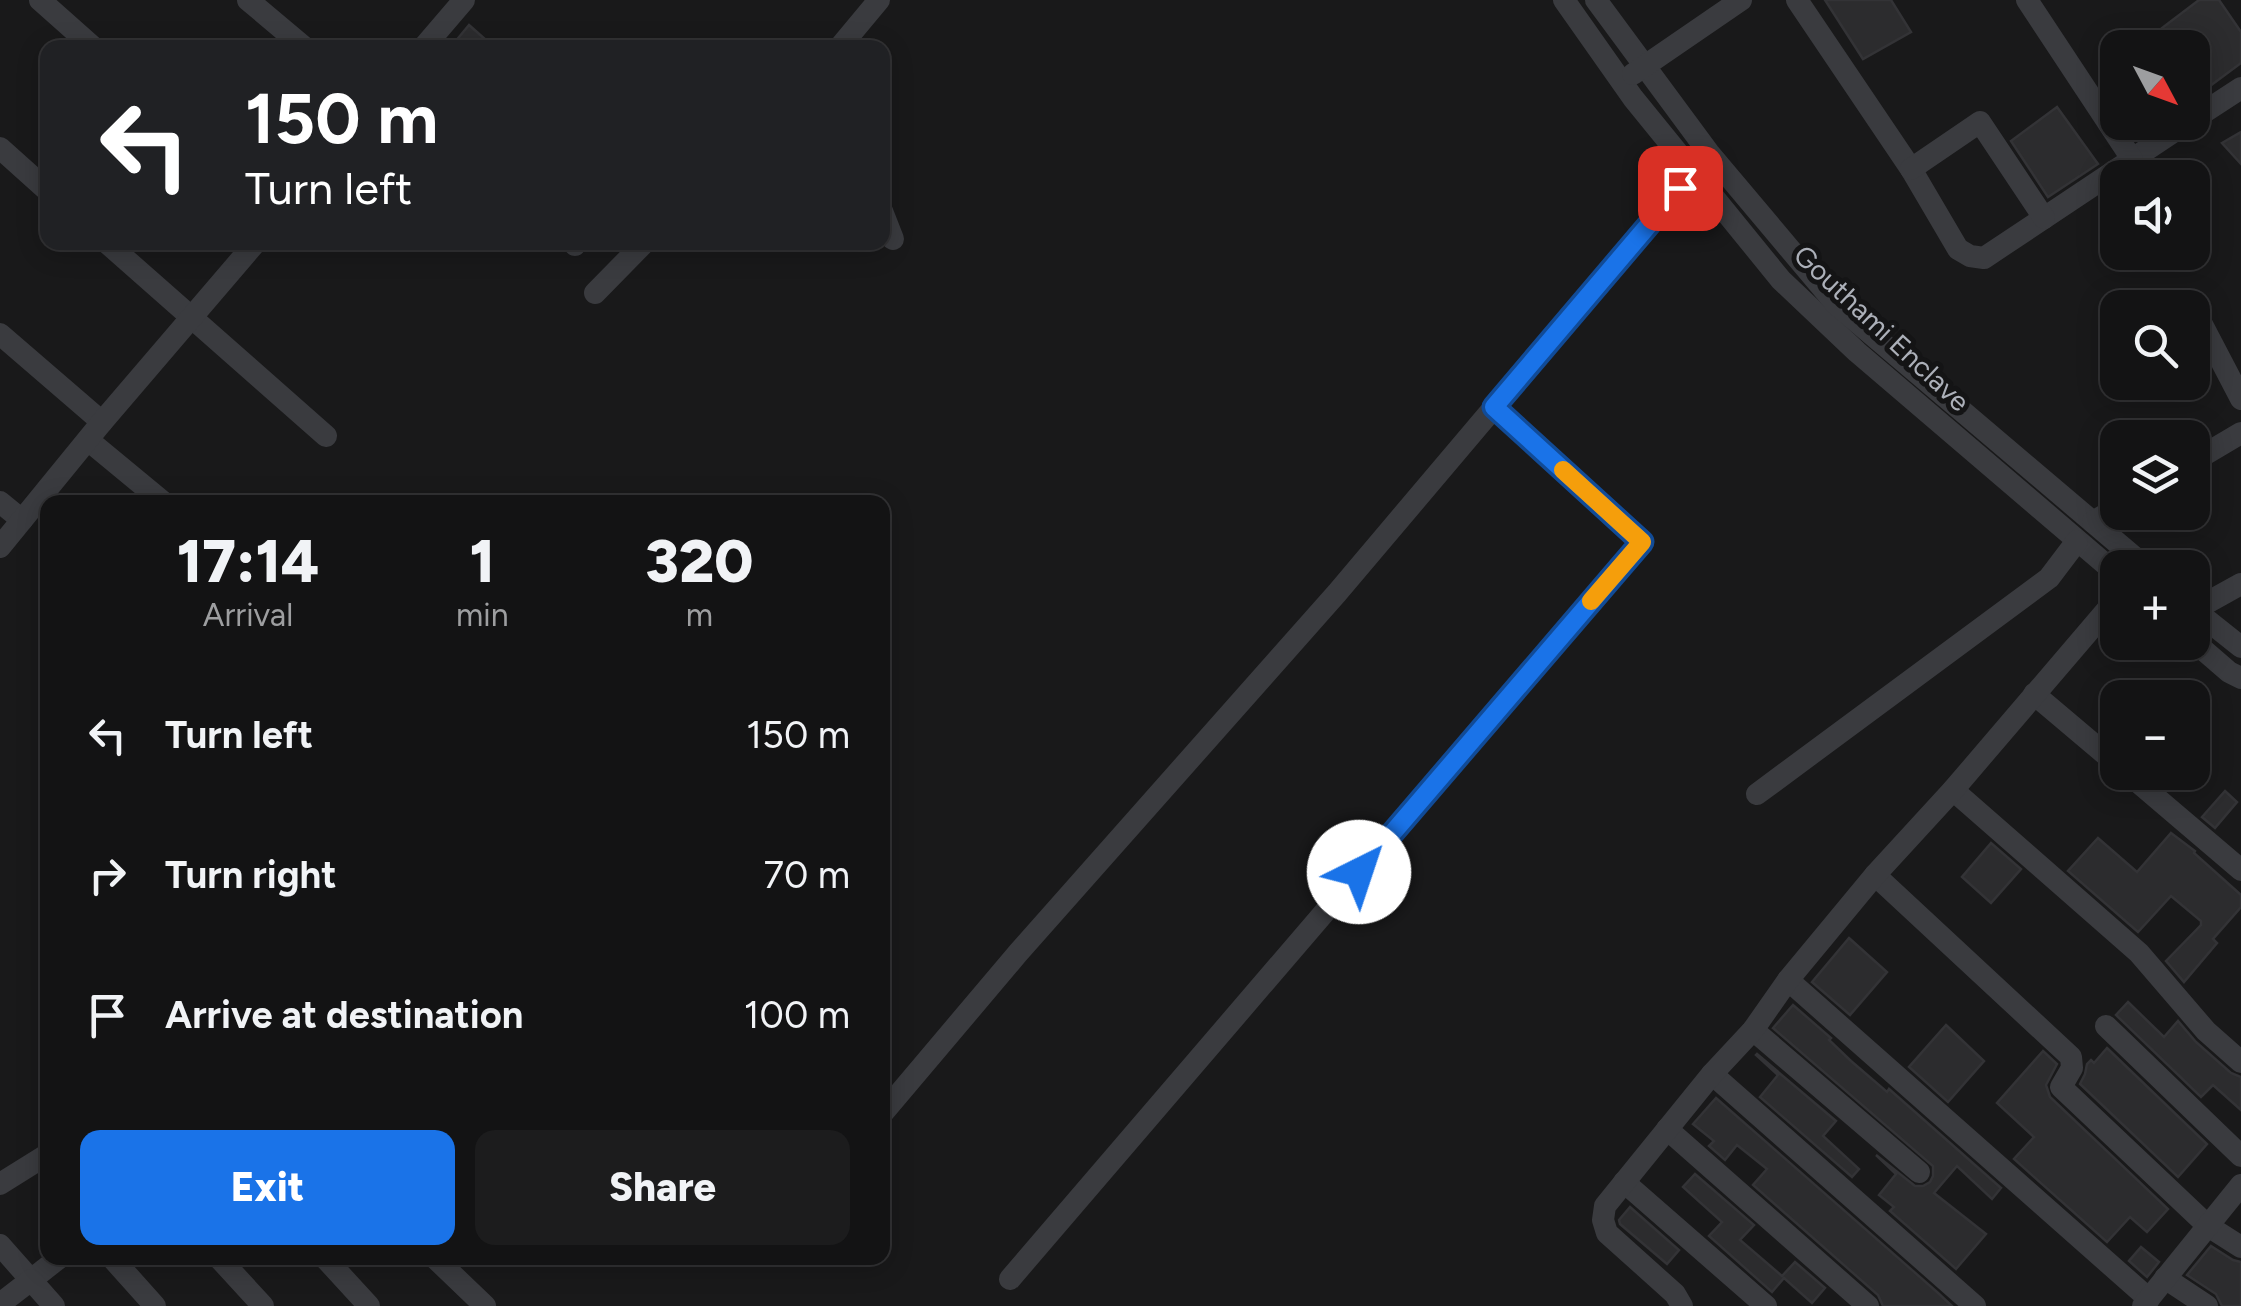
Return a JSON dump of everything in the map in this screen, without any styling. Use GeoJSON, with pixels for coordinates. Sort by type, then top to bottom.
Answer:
{"type":"FeatureCollection","features":[{"type":"Feature","properties":{"kind":"street"},"geometry":{"type":"LineString","coordinates":[[40,0],[85,40]]}},
{"type":"Feature","properties":{"kind":"street"},"geometry":{"type":"LineString","coordinates":[[248,0],[295,40]]}},
{"type":"Feature","properties":{"kind":"street"},"geometry":{"type":"LineString","coordinates":[[846,40],[879,0]]}},
{"type":"Feature","properties":{"kind":"street","name":"Gouthami Enclave"},"geometry":{"type":"LineString","coordinates":[[1564,0],[1622,82],[1781,280],[1857,352],[2100,560]]}},
{"type":"Feature","properties":{"kind":"street","name":"Gouthami Enclave"},"geometry":{"type":"LineString","coordinates":[[1596,0],[1709,153],[1836,304],[2126,550]]}},
{"type":"Feature","properties":{"kind":"street"},"geometry":{"type":"LineString","coordinates":[[1622,82],[1741,0]]}},
{"type":"Feature","properties":{"kind":"street"},"geometry":{"type":"LineString","coordinates":[[1797,0],[1911,169],[1958,249],[1984,258],[2100,181]]}},
{"type":"Feature","properties":{"kind":"street"},"geometry":{"type":"LineString","coordinates":[[2027,0],[2132,160],[2162,140]]}},
{"type":"Feature","properties":{"kind":"street"},"geometry":{"type":"LineString","coordinates":[[429,40],[458,2]]}},
{"type":"Feature","properties":{"kind":"street"},"geometry":{"type":"LineString","coordinates":[[2210,108],[2241,88]]}},
{"type":"Feature","properties":{"kind":"street"},"geometry":{"type":"LineString","coordinates":[[1911,169],[1980,122],[2044,218]]}},
{"type":"Feature","properties":{"kind":"street"},"geometry":{"type":"LineString","coordinates":[[0,148],[40,183]]}},
{"type":"Feature","properties":{"kind":"street"},"geometry":{"type":"LineString","coordinates":[[890,1105],[1018,953],[1337,593],[1693,172]]}},
{"type":"Feature","properties":{"kind":"street"},"geometry":{"type":"LineString","coordinates":[[890,231],[893,239]]}},
{"type":"Feature","properties":{"kind":"street"},"geometry":{"type":"LineString","coordinates":[[115,250],[326,436]]}},
{"type":"Feature","properties":{"kind":"street"},"geometry":{"type":"LineString","coordinates":[[43,495],[249,250]]}},
{"type":"Feature","properties":{"kind":"street"},"geometry":{"type":"LineString","coordinates":[[595,293],[637,250]]}},
{"type":"Feature","properties":{"kind":"street"},"geometry":{"type":"LineString","coordinates":[[0,334],[156,495]]}},
{"type":"Feature","properties":{"kind":"street"},"geometry":{"type":"LineString","coordinates":[[2210,340],[2241,399]]}},
{"type":"Feature","properties":{"kind":"street"},"geometry":{"type":"LineString","coordinates":[[1010,1279],[1642,542],[1494,407]]}},
{"type":"Feature","properties":{"kind":"street"},"geometry":{"type":"LineString","coordinates":[[2210,451],[2241,433]]}},
{"type":"Feature","properties":{"kind":"street"},"geometry":{"type":"LineString","coordinates":[[0,548],[40,498]]}},
{"type":"Feature","properties":{"kind":"street"},"geometry":{"type":"LineString","coordinates":[[0,502],[22,520]]}},
{"type":"Feature","properties":{"kind":"street"},"geometry":{"type":"LineString","coordinates":[[2093,522],[2100,518]]}},
{"type":"Feature","properties":{"kind":"street"},"geometry":{"type":"LineString","coordinates":[[1757,794],[2049,578],[2078,541]]}},
{"type":"Feature","properties":{"kind":"street"},"geometry":{"type":"LineString","coordinates":[[2210,600],[2241,584]]}},
{"type":"Feature","properties":{"kind":"street"},"geometry":{"type":"LineString","coordinates":[[1682,1306],[1675,1294],[1607,1232],[1603,1220],[1605,1206],[1712,1074],[1753,1030],[1788,980],[1875,876],[2100,618]]}},
{"type":"Feature","properties":{"kind":"street"},"geometry":{"type":"LineString","coordinates":[[2210,622],[2241,648]]}},
{"type":"Feature","properties":{"kind":"street"},"geometry":{"type":"LineString","coordinates":[[2210,655],[2241,678]]}},
{"type":"Feature","properties":{"kind":"street"},"geometry":{"type":"LineString","coordinates":[[2034,694],[2100,750]]}},
{"type":"Feature","properties":{"kind":"street"},"geometry":{"type":"LineString","coordinates":[[1953,790],[2139,954],[2206,1031],[2241,1062]]}},
{"type":"Feature","properties":{"kind":"street"},"geometry":{"type":"LineString","coordinates":[[2147,790],[2241,870]]}},
{"type":"Feature","properties":{"kind":"street"},"geometry":{"type":"LineString","coordinates":[[1875,876],[2071,1057],[2072,1068],[2061,1086],[2208,1226],[2241,1248]]}},
{"type":"Feature","properties":{"kind":"street"},"geometry":{"type":"LineString","coordinates":[[1788,980],[2146,1302],[2241,1185]]}},
{"type":"Feature","properties":{"kind":"street"},"geometry":{"type":"LineString","coordinates":[[2106,1026],[2241,1156]]}},
{"type":"Feature","properties":{"kind":"street"},"geometry":{"type":"LineString","coordinates":[[1753,1030],[1919,1172]]}},
{"type":"Feature","properties":{"kind":"street"},"geometry":{"type":"LineString","coordinates":[[1712,1074],[1975,1306]]}},
{"type":"Feature","properties":{"kind":"street"},"geometry":{"type":"LineString","coordinates":[[1667,1129],[1868,1306]]}},
{"type":"Feature","properties":{"kind":"street"},"geometry":{"type":"LineString","coordinates":[[0,1184],[40,1159]]}},
{"type":"Feature","properties":{"kind":"street"},"geometry":{"type":"LineString","coordinates":[[1624,1182],[1766,1306]]}},
{"type":"Feature","properties":{"kind":"street"},"geometry":{"type":"LineString","coordinates":[[0,1245],[54,1306]]}},
{"type":"Feature","properties":{"kind":"street"},"geometry":{"type":"LineString","coordinates":[[0,1304],[50,1265]]}},
{"type":"Feature","properties":{"kind":"street"},"geometry":{"type":"LineString","coordinates":[[118,1265],[155,1306]]}},
{"type":"Feature","properties":{"kind":"street"},"geometry":{"type":"LineString","coordinates":[[226,1265],[264,1306]]}},
{"type":"Feature","properties":{"kind":"street"},"geometry":{"type":"LineString","coordinates":[[331,1265],[369,1306]]}},
{"type":"Feature","properties":{"kind":"street"},"geometry":{"type":"LineString","coordinates":[[442,1265],[485,1306]]}},
{"type":"Feature","properties":{"kind":"street"},"geometry":{"type":"LineString","coordinates":[[2165,1278],[2207,1306]]}},
{"type":"Feature","properties":{"kind":"building"},"geometry":{"type":"Polygon","coordinates":[[[1825,0],[1891,0],[1911,32],[1863,59],[1825,0]]]}},
{"type":"Feature","properties":{"kind":"building"},"geometry":{"type":"Polygon","coordinates":[[[2199,0],[2219,0],[2241,32],[2241,63],[2210,86],[2210,30],[2162,28],[2199,0]]]}},
{"type":"Feature","properties":{"kind":"building"},"geometry":{"type":"Polygon","coordinates":[[[469,25],[486,40],[457,40],[469,25]]]}},
{"type":"Feature","properties":{"kind":"building"},"geometry":{"type":"Polygon","coordinates":[[[2057,107],[2098,164],[2048,197],[2011,141],[2057,107]]]}},
{"type":"Feature","properties":{"kind":"building"},"geometry":{"type":"Polygon","coordinates":[[[2241,132],[2241,164],[2222,143],[2241,132]]]}},
{"type":"Feature","properties":{"kind":"building"},"geometry":{"type":"Polygon","coordinates":[[[2225,791],[2237,802],[2215,828],[2202,817],[2225,791]]]}},
{"type":"Feature","properties":{"kind":"building"},"geometry":{"type":"Polygon","coordinates":[[[2171,833],[2241,895],[2241,907],[2184,982],[2166,961],[2201,921],[2171,896],[2138,932],[2068,871],[2098,838],[2137,872],[2171,833]]]}},
{"type":"Feature","properties":{"kind":"building"},"geometry":{"type":"Polygon","coordinates":[[[1991,843],[2021,869],[1991,903],[1962,877],[1991,843]]]}},
{"type":"Feature","properties":{"kind":"building"},"geometry":{"type":"Polygon","coordinates":[[[1849,938],[1887,972],[1850,1015],[1812,982],[1849,938]]]}},
{"type":"Feature","properties":{"kind":"building"},"geometry":{"type":"Polygon","coordinates":[[[2128,1002],[2164,1037],[2178,1021],[2196,1042],[2241,1077],[2241,1110],[2213,1085],[2201,1097],[2116,1015],[2128,1002]]]}},
{"type":"Feature","properties":{"kind":"building"},"geometry":{"type":"Polygon","coordinates":[[[1793,1005],[1851,1061],[1887,1092],[1889,1089],[2001,1188],[1992,1199],[1957,1166],[1934,1193],[1986,1234],[1956,1269],[1890,1211],[1894,1207],[1879,1195],[1896,1174],[1876,1155],[1915,1186],[1930,1182],[1933,1166],[1773,1028],[1793,1005]]]}},
{"type":"Feature","properties":{"kind":"building"},"geometry":{"type":"Polygon","coordinates":[[[1946,1025],[1984,1061],[1948,1102],[1909,1067],[1946,1025]]]}},
{"type":"Feature","properties":{"kind":"building"},"geometry":{"type":"Polygon","coordinates":[[[2107,1048],[2207,1144],[2178,1177],[2080,1084],[2087,1064],[2091,1060],[2094,1063],[2107,1048]]]}},
{"type":"Feature","properties":{"kind":"building"},"geometry":{"type":"Polygon","coordinates":[[[2043,1051],[2057,1064],[2046,1085],[2050,1097],[2168,1209],[2147,1232],[2130,1217],[2107,1242],[2014,1159],[2034,1137],[1997,1103],[2043,1051]]]}},
{"type":"Feature","properties":{"kind":"building"},"geometry":{"type":"Polygon","coordinates":[[[1757,1054],[1836,1121],[1823,1136],[1859,1169],[1852,1177],[1760,1097],[1778,1075],[1757,1054]]]}},
{"type":"Feature","properties":{"kind":"building"},"geometry":{"type":"Polygon","coordinates":[[[1716,1098],[1952,1306],[1883,1306],[1878,1295],[1753,1185],[1767,1169],[1737,1145],[1725,1160],[1709,1146],[1714,1141],[1693,1124],[1716,1098]]]}},
{"type":"Feature","properties":{"kind":"building"},"geometry":{"type":"Polygon","coordinates":[[[1695,1174],[1754,1225],[1740,1240],[1782,1276],[1795,1262],[1825,1288],[1812,1303],[1784,1278],[1772,1292],[1709,1236],[1722,1222],[1683,1187],[1695,1174]]]}},
{"type":"Feature","properties":{"kind":"building"},"geometry":{"type":"Polygon","coordinates":[[[1630,1207],[1679,1250],[1667,1264],[1620,1224],[1630,1207]]]}},
{"type":"Feature","properties":{"kind":"building"},"geometry":{"type":"Polygon","coordinates":[[[2211,1246],[2241,1262],[2241,1306],[2222,1306],[2216,1294],[2187,1275],[2211,1246]]]}},
{"type":"Feature","properties":{"kind":"building"},"geometry":{"type":"Polygon","coordinates":[[[2141,1247],[2159,1262],[2147,1277],[2129,1261],[2141,1247]]]}},
{"type":"Feature","properties":{"kind":"slow traffic"},"geometry":{"type":"LineString","coordinates":[[1563,470],[1642,542],[1591,601]]}},
{"type":"Feature","properties":{"kind":"route"},"geometry":{"type":"LineString","coordinates":[[1359,872],[1642,542],[1494,407],[1680,188]]}}]}
